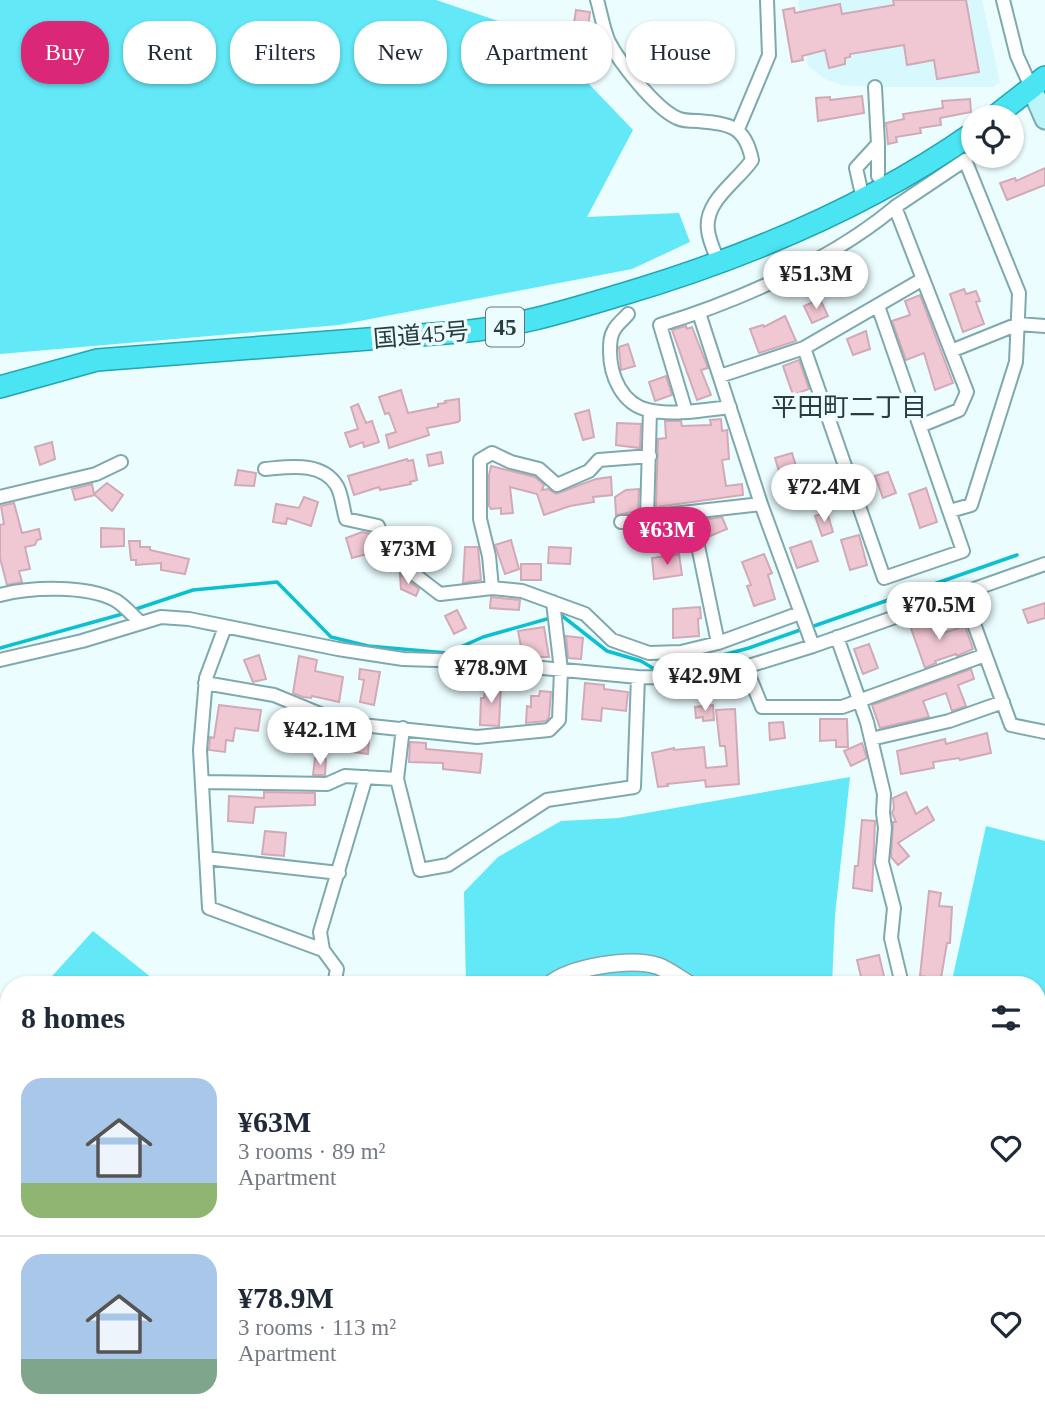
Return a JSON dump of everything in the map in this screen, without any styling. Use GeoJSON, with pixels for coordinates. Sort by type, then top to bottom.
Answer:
{"type":"FeatureCollection","features":[{"type":"Feature","properties":{"kind":"highway"},"geometry":{"type":"LineString","coordinates":[[1010,105],[1038,83]]}},
{"type":"Feature","properties":{"kind":"highway","name":"国道45号"},"geometry":{"type":"LineString","coordinates":[[0,387],[97,360],[498,328],[535,321],[719,263],[869,204],[904,177],[961,141]]}},
{"type":"Feature","properties":{"kind":"main road"},"geometry":{"type":"LineString","coordinates":[[1038,83],[1045,119]]}},
{"type":"Feature","properties":{"kind":"street"},"geometry":{"type":"LineString","coordinates":[[597,0],[608,40],[629,72],[664,109],[678,119],[717,123],[738,129],[748,142],[752,160],[715,202],[708,215],[708,232],[719,263]]}},
{"type":"Feature","properties":{"kind":"street"},"geometry":{"type":"LineString","coordinates":[[738,129],[767,60],[767,0]]}},
{"type":"Feature","properties":{"kind":"street"},"geometry":{"type":"LineString","coordinates":[[1003,0],[1017,56],[1038,83]]}},
{"type":"Feature","properties":{"kind":"street"},"geometry":{"type":"LineString","coordinates":[[875,87],[878,176]]}},
{"type":"Feature","properties":{"kind":"street"},"geometry":{"type":"LineString","coordinates":[[875,223],[856,168],[862,158],[878,144]]}},
{"type":"Feature","properties":{"kind":"street"},"geometry":{"type":"LineString","coordinates":[[686,412],[660,325],[699,313],[818,260],[965,160],[1019,293],[1018,324],[1016,362],[971,505],[950,511]]}},
{"type":"Feature","properties":{"kind":"street"},"geometry":{"type":"LineString","coordinates":[[895,206],[967,392],[959,410],[920,426]]}},
{"type":"Feature","properties":{"kind":"street"},"geometry":{"type":"LineString","coordinates":[[720,376],[804,348],[923,279]]}},
{"type":"Feature","properties":{"kind":"street"},"geometry":{"type":"LineString","coordinates":[[804,348],[884,578],[963,551],[878,306]]}},
{"type":"Feature","properties":{"kind":"street"},"geometry":{"type":"LineString","coordinates":[[699,313],[761,504],[806,629]]}},
{"type":"Feature","properties":{"kind":"street"},"geometry":{"type":"LineString","coordinates":[[628,314],[613,330],[610,339],[610,365],[616,382],[627,398],[636,406],[650,411],[686,412],[730,407]]}},
{"type":"Feature","properties":{"kind":"street"},"geometry":{"type":"LineString","coordinates":[[951,351],[1018,324],[1045,326]]}},
{"type":"Feature","properties":{"kind":"street"},"geometry":{"type":"LineString","coordinates":[[647,517],[650,411]]}},
{"type":"Feature","properties":{"kind":"street"},"geometry":{"type":"LineString","coordinates":[[492,588],[489,556],[480,519],[480,460],[492,453],[511,462],[540,469],[557,485],[589,471],[599,460],[650,456]]}},
{"type":"Feature","properties":{"kind":"street"},"geometry":{"type":"LineString","coordinates":[[0,497],[96,474],[121,462]]}},
{"type":"Feature","properties":{"kind":"street"},"geometry":{"type":"LineString","coordinates":[[265,469],[292,466],[318,470],[337,486],[346,519],[379,526],[388,554],[440,594],[492,588],[522,591],[555,611],[584,614],[612,640],[649,653],[681,652],[718,643],[806,629],[837,637],[1045,564]]}},
{"type":"Feature","properties":{"kind":"street"},"geometry":{"type":"LineString","coordinates":[[621,522],[761,504]]}},
{"type":"Feature","properties":{"kind":"street"},"geometry":{"type":"LineString","coordinates":[[691,512],[718,643]]}},
{"type":"Feature","properties":{"kind":"street"},"geometry":{"type":"LineString","coordinates":[[0,595],[33,589],[91,591],[116,601],[137,620]]}},
{"type":"Feature","properties":{"kind":"street"},"geometry":{"type":"LineString","coordinates":[[962,594],[1011,725],[1045,732]]}},
{"type":"Feature","properties":{"kind":"street"},"geometry":{"type":"LineString","coordinates":[[205,683],[274,695],[342,723],[477,737],[550,730],[559,720],[561,670],[555,611]]}},
{"type":"Feature","properties":{"kind":"street"},"geometry":{"type":"LineString","coordinates":[[0,660],[82,641],[137,620],[161,617],[189,619],[338,649],[403,659],[469,661],[638,677],[710,678],[746,668],[806,629]]}},
{"type":"Feature","properties":{"kind":"street"},"geometry":{"type":"LineString","coordinates":[[225,627],[205,683],[200,750],[209,908],[323,950]]}},
{"type":"Feature","properties":{"kind":"street"},"geometry":{"type":"LineString","coordinates":[[837,637],[860,701],[884,794],[882,862],[894,908],[891,938],[898,976]]}},
{"type":"Feature","properties":{"kind":"street"},"geometry":{"type":"LineString","coordinates":[[746,668],[762,707],[842,706],[985,655]]}},
{"type":"Feature","properties":{"kind":"street"},"geometry":{"type":"LineString","coordinates":[[403,728],[397,779],[420,870],[448,865],[547,800],[634,787],[638,677]]}},
{"type":"Feature","properties":{"kind":"street"},"geometry":{"type":"LineString","coordinates":[[871,739],[949,721],[1003,702]]}},
{"type":"Feature","properties":{"kind":"street"},"geometry":{"type":"LineString","coordinates":[[202,782],[327,784],[345,776],[397,779]]}},
{"type":"Feature","properties":{"kind":"street"},"geometry":{"type":"LineString","coordinates":[[336,976],[337,969],[323,950],[320,932],[366,777]]}},
{"type":"Feature","properties":{"kind":"street"},"geometry":{"type":"LineString","coordinates":[[206,858],[339,873]]}},
{"type":"Feature","properties":{"kind":"street"},"geometry":{"type":"LineString","coordinates":[[563,976],[609,963],[657,966],[675,976]]}},
{"type":"Feature","properties":{"kind":"shaded area"},"geometry":{"type":"Polygon","coordinates":[[[0,0],[436,0],[498,21],[461,21],[461,84],[589,84],[633,130],[587,217],[679,213],[690,242],[632,269],[339,325],[0,354],[0,0]]]}},
{"type":"Feature","properties":{"kind":"shaded area"},"geometry":{"type":"Polygon","coordinates":[[[798,0],[982,0],[1000,82],[992,87],[875,87],[842,85],[825,79],[808,66],[798,0]]]}},
{"type":"Feature","properties":{"kind":"shaded area"},"geometry":{"type":"Polygon","coordinates":[[[850,777],[835,915],[832,976],[466,976],[464,892],[498,857],[561,821],[618,818],[850,777]]]}},
{"type":"Feature","properties":{"kind":"shaded area"},"geometry":{"type":"Polygon","coordinates":[[[986,826],[1045,841],[1045,976],[953,976],[986,826]]]}},
{"type":"Feature","properties":{"kind":"shaded area"},"geometry":{"type":"Polygon","coordinates":[[[93,931],[149,976],[52,976],[93,931]]]}},
{"type":"Feature","properties":{"kind":"building"},"geometry":{"type":"Polygon","coordinates":[[[893,0],[966,0],[979,72],[937,79],[934,60],[907,65],[904,45],[850,54],[850,57],[845,58],[845,64],[829,68],[825,50],[802,56],[803,60],[792,62],[783,10],[794,8],[795,13],[840,4],[842,14],[894,5],[893,0]]]}},
{"type":"Feature","properties":{"kind":"building"},"geometry":{"type":"Polygon","coordinates":[[[576,10],[590,12],[589,21],[574,21],[576,10]]]}},
{"type":"Feature","properties":{"kind":"building"},"geometry":{"type":"Polygon","coordinates":[[[862,96],[864,113],[818,121],[816,98],[830,97],[830,100],[862,96]]]}},
{"type":"Feature","properties":{"kind":"building"},"geometry":{"type":"Polygon","coordinates":[[[970,99],[970,105],[961,105],[961,114],[940,118],[941,125],[920,128],[921,133],[896,137],[897,142],[888,144],[886,123],[904,119],[903,114],[943,108],[942,101],[970,99]]]}},
{"type":"Feature","properties":{"kind":"building"},"geometry":{"type":"Polygon","coordinates":[[[1045,168],[1045,185],[1007,200],[1000,183],[1015,178],[1016,181],[1045,168]]]}},
{"type":"Feature","properties":{"kind":"building"},"geometry":{"type":"Polygon","coordinates":[[[964,289],[966,294],[976,291],[980,301],[976,302],[984,324],[963,332],[950,294],[964,289]]]}},
{"type":"Feature","properties":{"kind":"building"},"geometry":{"type":"Polygon","coordinates":[[[920,295],[953,383],[935,390],[924,353],[906,360],[892,321],[910,315],[905,301],[920,295]]]}},
{"type":"Feature","properties":{"kind":"building"},"geometry":{"type":"Polygon","coordinates":[[[820,299],[828,316],[812,323],[804,306],[820,299]]]}},
{"type":"Feature","properties":{"kind":"building"},"geometry":{"type":"Polygon","coordinates":[[[785,316],[796,341],[759,353],[750,329],[763,325],[764,327],[785,316]]]}},
{"type":"Feature","properties":{"kind":"building"},"geometry":{"type":"Polygon","coordinates":[[[686,326],[687,329],[692,327],[708,368],[701,370],[711,395],[697,400],[672,330],[686,326]]]}},
{"type":"Feature","properties":{"kind":"building"},"geometry":{"type":"Polygon","coordinates":[[[866,331],[870,349],[853,355],[847,339],[866,331]]]}},
{"type":"Feature","properties":{"kind":"building"},"geometry":{"type":"Polygon","coordinates":[[[628,344],[635,366],[621,370],[619,347],[628,344]]]}},
{"type":"Feature","properties":{"kind":"building"},"geometry":{"type":"Polygon","coordinates":[[[799,360],[809,389],[793,395],[783,366],[799,360]]]}},
{"type":"Feature","properties":{"kind":"building"},"geometry":{"type":"Polygon","coordinates":[[[666,376],[672,395],[655,401],[649,382],[666,376]]]}},
{"type":"Feature","properties":{"kind":"building"},"geometry":{"type":"Polygon","coordinates":[[[401,390],[408,413],[438,407],[438,404],[446,403],[445,401],[459,399],[460,420],[427,428],[429,435],[389,448],[386,435],[396,432],[379,397],[401,390]]]}},
{"type":"Feature","properties":{"kind":"building"},"geometry":{"type":"Polygon","coordinates":[[[358,404],[366,423],[372,421],[379,442],[364,447],[363,442],[350,447],[345,433],[358,429],[351,407],[358,404]]]}},
{"type":"Feature","properties":{"kind":"building"},"geometry":{"type":"Polygon","coordinates":[[[589,410],[594,437],[583,440],[575,414],[589,410]]]}},
{"type":"Feature","properties":{"kind":"building"},"geometry":{"type":"Polygon","coordinates":[[[721,419],[722,431],[727,430],[729,459],[722,460],[726,486],[742,484],[743,495],[656,507],[658,439],[666,438],[665,421],[681,421],[682,426],[711,425],[710,420],[721,419]]]}},
{"type":"Feature","properties":{"kind":"building"},"geometry":{"type":"Polygon","coordinates":[[[617,423],[641,424],[640,448],[616,445],[617,423]]]}},
{"type":"Feature","properties":{"kind":"building"},"geometry":{"type":"Polygon","coordinates":[[[52,442],[55,459],[40,465],[35,447],[52,442]]]}},
{"type":"Feature","properties":{"kind":"building"},"geometry":{"type":"Polygon","coordinates":[[[441,452],[443,463],[429,466],[427,455],[441,452]]]}},
{"type":"Feature","properties":{"kind":"building"},"geometry":{"type":"Polygon","coordinates":[[[792,453],[798,473],[781,478],[775,458],[792,453]]]}},
{"type":"Feature","properties":{"kind":"building"},"geometry":{"type":"Polygon","coordinates":[[[407,459],[413,460],[417,480],[410,482],[411,484],[380,490],[379,487],[354,495],[348,476],[407,459]]]}},
{"type":"Feature","properties":{"kind":"building"},"geometry":{"type":"Polygon","coordinates":[[[491,466],[535,477],[544,485],[542,490],[548,489],[556,494],[596,479],[611,477],[612,495],[593,497],[594,502],[570,506],[544,515],[537,494],[510,487],[513,513],[501,514],[501,508],[491,509],[489,506],[491,466]]]}},
{"type":"Feature","properties":{"kind":"building"},"geometry":{"type":"Polygon","coordinates":[[[238,470],[256,473],[254,486],[235,485],[238,470]]]}},
{"type":"Feature","properties":{"kind":"building"},"geometry":{"type":"Polygon","coordinates":[[[888,472],[896,493],[883,498],[875,476],[888,472]]]}},
{"type":"Feature","properties":{"kind":"building"},"geometry":{"type":"Polygon","coordinates":[[[107,483],[123,495],[112,511],[95,495],[75,500],[72,489],[92,484],[94,494],[107,483]]]}},
{"type":"Feature","properties":{"kind":"building"},"geometry":{"type":"Polygon","coordinates":[[[926,488],[937,522],[920,528],[909,494],[926,488]]]}},
{"type":"Feature","properties":{"kind":"building"},"geometry":{"type":"Polygon","coordinates":[[[639,489],[638,511],[616,515],[615,497],[626,490],[639,489]]]}},
{"type":"Feature","properties":{"kind":"building"},"geometry":{"type":"Polygon","coordinates":[[[304,497],[318,502],[311,526],[287,518],[286,524],[273,522],[276,504],[299,508],[304,497]]]}},
{"type":"Feature","properties":{"kind":"building"},"geometry":{"type":"Polygon","coordinates":[[[14,503],[22,533],[39,529],[41,539],[37,540],[35,545],[25,547],[30,569],[19,571],[22,582],[7,585],[0,558],[0,525],[4,524],[1,506],[14,503]]]}},
{"type":"Feature","properties":{"kind":"building"},"geometry":{"type":"Polygon","coordinates":[[[827,512],[833,532],[822,536],[815,516],[827,512]]]}},
{"type":"Feature","properties":{"kind":"building"},"geometry":{"type":"Polygon","coordinates":[[[722,517],[727,529],[708,537],[702,520],[722,517]]]}},
{"type":"Feature","properties":{"kind":"building"},"geometry":{"type":"Polygon","coordinates":[[[101,528],[124,529],[124,546],[101,547],[101,528]]]}},
{"type":"Feature","properties":{"kind":"building"},"geometry":{"type":"Polygon","coordinates":[[[362,532],[371,534],[378,551],[352,558],[346,538],[362,532]]]}},
{"type":"Feature","properties":{"kind":"building"},"geometry":{"type":"Polygon","coordinates":[[[412,534],[415,563],[403,554],[405,550],[398,551],[397,540],[410,539],[412,534]]]}},
{"type":"Feature","properties":{"kind":"building"},"geometry":{"type":"Polygon","coordinates":[[[859,535],[867,565],[850,570],[841,540],[859,535]]]}},
{"type":"Feature","properties":{"kind":"building"},"geometry":{"type":"Polygon","coordinates":[[[511,540],[519,569],[505,574],[495,545],[511,540]]]}},
{"type":"Feature","properties":{"kind":"building"},"geometry":{"type":"Polygon","coordinates":[[[129,541],[140,541],[140,547],[150,547],[150,550],[189,559],[185,574],[161,570],[161,563],[136,565],[136,560],[131,560],[129,541]]]}},
{"type":"Feature","properties":{"kind":"building"},"geometry":{"type":"Polygon","coordinates":[[[811,541],[818,561],[797,568],[790,548],[811,541]]]}},
{"type":"Feature","properties":{"kind":"building"},"geometry":{"type":"Polygon","coordinates":[[[465,547],[478,547],[481,580],[463,583],[465,547]]]}},
{"type":"Feature","properties":{"kind":"building"},"geometry":{"type":"Polygon","coordinates":[[[549,547],[571,548],[570,564],[548,563],[549,547]]]}},
{"type":"Feature","properties":{"kind":"building"},"geometry":{"type":"Polygon","coordinates":[[[679,554],[682,575],[654,579],[652,558],[679,554]]]}},
{"type":"Feature","properties":{"kind":"building"},"geometry":{"type":"Polygon","coordinates":[[[764,554],[772,573],[768,575],[775,599],[754,606],[747,586],[751,585],[742,562],[764,554]]]}},
{"type":"Feature","properties":{"kind":"building"},"geometry":{"type":"Polygon","coordinates":[[[521,564],[541,564],[541,580],[521,580],[521,564]]]}},
{"type":"Feature","properties":{"kind":"building"},"geometry":{"type":"Polygon","coordinates":[[[400,574],[419,589],[416,596],[401,589],[400,574]]]}},
{"type":"Feature","properties":{"kind":"building"},"geometry":{"type":"Polygon","coordinates":[[[491,597],[520,600],[519,610],[490,608],[491,597]]]}},
{"type":"Feature","properties":{"kind":"building"},"geometry":{"type":"Polygon","coordinates":[[[1045,603],[1045,618],[1028,623],[1023,610],[1045,603]]]}},
{"type":"Feature","properties":{"kind":"building"},"geometry":{"type":"Polygon","coordinates":[[[700,607],[699,636],[673,638],[673,609],[700,607]]]}},
{"type":"Feature","properties":{"kind":"building"},"geometry":{"type":"Polygon","coordinates":[[[457,610],[466,628],[454,634],[445,616],[457,610]]]}},
{"type":"Feature","properties":{"kind":"building"},"geometry":{"type":"Polygon","coordinates":[[[930,616],[937,635],[965,626],[973,649],[935,661],[936,663],[925,668],[909,623],[930,616]]]}},
{"type":"Feature","properties":{"kind":"building"},"geometry":{"type":"Polygon","coordinates":[[[544,627],[549,657],[523,657],[518,631],[544,627]]]}},
{"type":"Feature","properties":{"kind":"building"},"geometry":{"type":"Polygon","coordinates":[[[566,636],[583,638],[581,659],[568,658],[566,636]]]}},
{"type":"Feature","properties":{"kind":"building"},"geometry":{"type":"Polygon","coordinates":[[[869,644],[878,668],[863,674],[854,649],[869,644]]]}},
{"type":"Feature","properties":{"kind":"building"},"geometry":{"type":"Polygon","coordinates":[[[259,655],[266,679],[253,682],[244,660],[259,655]]]}},
{"type":"Feature","properties":{"kind":"building"},"geometry":{"type":"Polygon","coordinates":[[[299,656],[317,660],[315,671],[343,677],[339,702],[293,693],[299,656]]]}},
{"type":"Feature","properties":{"kind":"building"},"geometry":{"type":"Polygon","coordinates":[[[360,669],[380,672],[374,705],[360,702],[364,680],[359,679],[360,669]]]}},
{"type":"Feature","properties":{"kind":"building"},"geometry":{"type":"Polygon","coordinates":[[[971,669],[974,679],[958,685],[966,706],[952,711],[946,693],[923,701],[929,717],[880,728],[872,705],[971,669]]]}},
{"type":"Feature","properties":{"kind":"building"},"geometry":{"type":"Polygon","coordinates":[[[486,683],[501,684],[499,726],[480,725],[481,698],[484,698],[486,683]]]}},
{"type":"Feature","properties":{"kind":"building"},"geometry":{"type":"Polygon","coordinates":[[[585,683],[628,692],[626,711],[602,708],[601,721],[582,719],[585,683]]]}},
{"type":"Feature","properties":{"kind":"building"},"geometry":{"type":"Polygon","coordinates":[[[540,691],[551,692],[549,717],[546,721],[526,723],[527,706],[531,707],[531,696],[539,696],[540,691]]]}},
{"type":"Feature","properties":{"kind":"building"},"geometry":{"type":"Polygon","coordinates":[[[219,705],[261,710],[258,731],[235,728],[233,741],[226,740],[225,752],[209,750],[210,737],[214,738],[219,705]]]}},
{"type":"Feature","properties":{"kind":"building"},"geometry":{"type":"Polygon","coordinates":[[[713,705],[714,720],[703,721],[703,717],[696,718],[695,707],[713,705]]]}},
{"type":"Feature","properties":{"kind":"building"},"geometry":{"type":"Polygon","coordinates":[[[735,709],[739,784],[706,787],[705,780],[658,787],[652,753],[674,748],[704,747],[706,768],[727,766],[725,746],[720,746],[716,710],[735,709]]]}},
{"type":"Feature","properties":{"kind":"building"},"geometry":{"type":"Polygon","coordinates":[[[820,719],[847,719],[848,747],[836,747],[836,740],[820,741],[820,719]]]}},
{"type":"Feature","properties":{"kind":"building"},"geometry":{"type":"Polygon","coordinates":[[[783,722],[785,738],[770,740],[769,723],[783,722]]]}},
{"type":"Feature","properties":{"kind":"building"},"geometry":{"type":"Polygon","coordinates":[[[987,733],[991,753],[960,760],[933,762],[934,768],[901,774],[897,751],[945,739],[946,744],[987,733]]]}},
{"type":"Feature","properties":{"kind":"building"},"geometry":{"type":"Polygon","coordinates":[[[346,738],[369,740],[368,754],[345,751],[346,738]]]}},
{"type":"Feature","properties":{"kind":"building"},"geometry":{"type":"Polygon","coordinates":[[[410,742],[426,743],[426,749],[482,754],[480,773],[443,769],[443,763],[409,762],[410,742]]]}},
{"type":"Feature","properties":{"kind":"building"},"geometry":{"type":"Polygon","coordinates":[[[862,743],[867,758],[851,766],[844,751],[862,743]]]}},
{"type":"Feature","properties":{"kind":"building"},"geometry":{"type":"Polygon","coordinates":[[[315,758],[326,759],[325,775],[313,775],[315,758]]]}},
{"type":"Feature","properties":{"kind":"building"},"geometry":{"type":"Polygon","coordinates":[[[264,792],[315,793],[315,805],[255,807],[253,823],[228,821],[229,796],[264,798],[264,792]]]}},
{"type":"Feature","properties":{"kind":"building"},"geometry":{"type":"Polygon","coordinates":[[[906,792],[916,814],[927,807],[934,820],[898,843],[909,856],[898,865],[891,857],[893,822],[896,822],[892,813],[893,798],[906,792]]]}},
{"type":"Feature","properties":{"kind":"building"},"geometry":{"type":"Polygon","coordinates":[[[862,820],[875,821],[872,891],[853,888],[862,820]]]}},
{"type":"Feature","properties":{"kind":"building"},"geometry":{"type":"Polygon","coordinates":[[[265,831],[286,833],[284,856],[262,854],[265,831]]]}},
{"type":"Feature","properties":{"kind":"building"},"geometry":{"type":"Polygon","coordinates":[[[929,891],[941,893],[939,906],[952,907],[950,943],[947,943],[941,976],[920,976],[929,891]]]}},
{"type":"Feature","properties":{"kind":"building"},"geometry":{"type":"Polygon","coordinates":[[[879,955],[884,976],[861,976],[857,960],[879,955]]]}},
{"type":"Feature","properties":{"kind":"waterway"},"geometry":{"type":"LineString","coordinates":[[811,627],[1017,555]]}},
{"type":"Feature","properties":{"kind":"waterway"},"geometry":{"type":"LineString","coordinates":[[133,610],[193,590],[277,582],[331,637],[368,646],[447,653],[483,637],[561,615],[607,651],[641,661],[656,670],[675,668],[749,648],[803,629]]}},
{"type":"Feature","properties":{"kind":"waterway"},"geometry":{"type":"LineString","coordinates":[[0,648],[126,613]]}},
{"type":"Feature","properties":{"kind":"district","name":"平田町二丁目"},"geometry":{"type":"Point","coordinates":[849,407]}}]}
